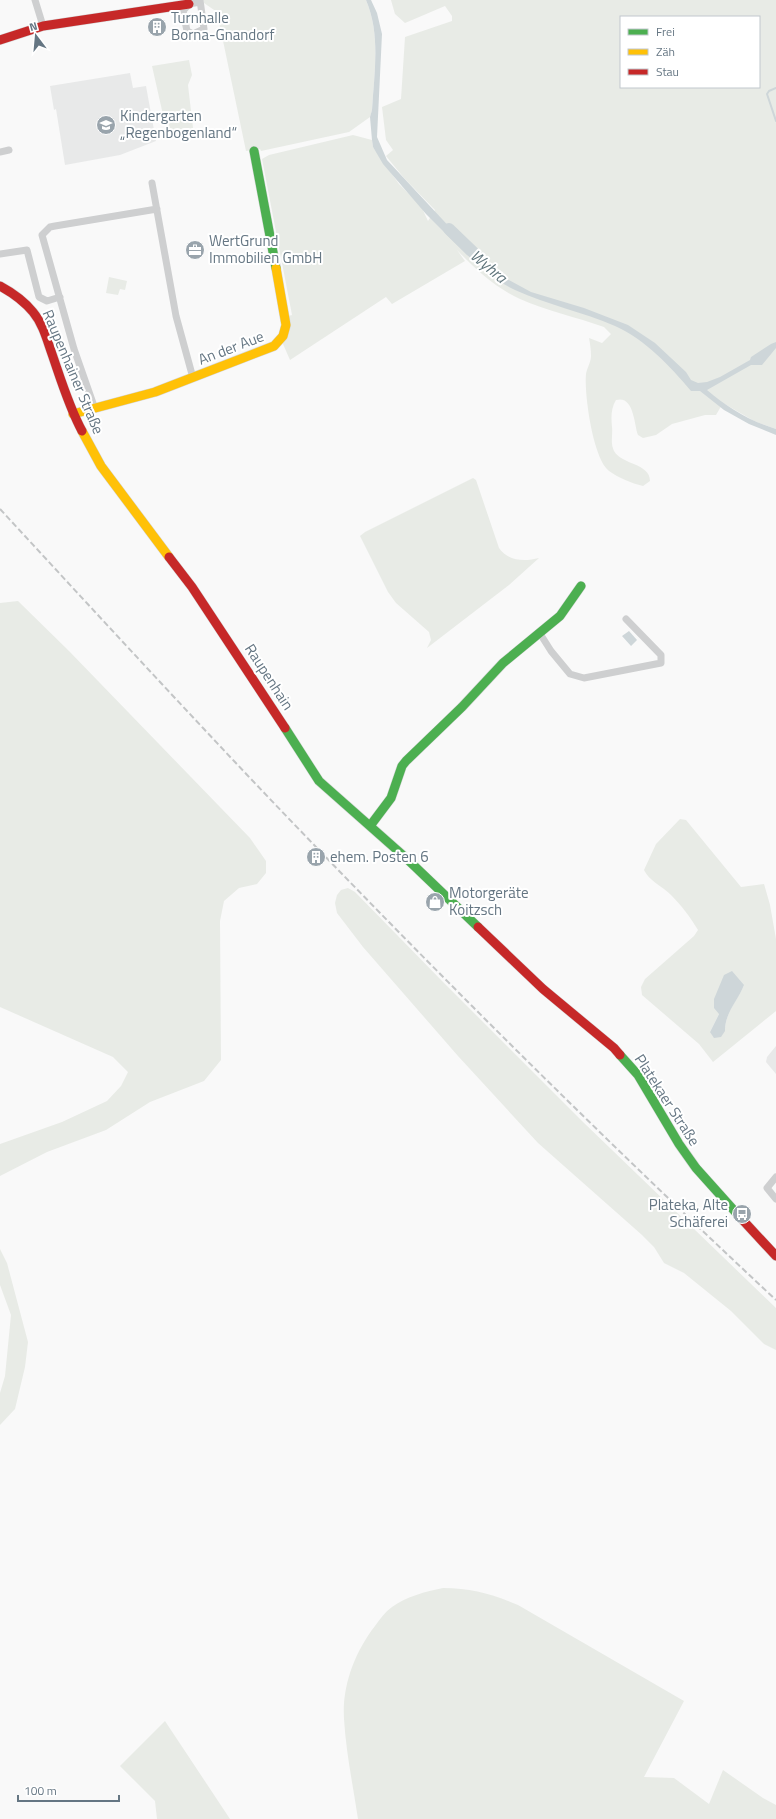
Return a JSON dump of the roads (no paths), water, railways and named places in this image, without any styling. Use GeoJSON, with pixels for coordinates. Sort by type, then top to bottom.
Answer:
{"type":"FeatureCollection","features":[{"type":"Feature","properties":{"kind":"street"},"geometry":{"type":"LineString","coordinates":[[35,0],[43,26]]}},
{"type":"Feature","properties":{"kind":"street"},"geometry":{"type":"LineString","coordinates":[[0,40],[43,26],[189,4],[200,1],[204,29],[199,33],[193,34],[186,31],[183,11],[189,4]]}},
{"type":"Feature","properties":{"kind":"street"},"geometry":{"type":"LineString","coordinates":[[0,152],[9,150]]}},
{"type":"Feature","properties":{"kind":"street","name":"An der Aue"},"geometry":{"type":"LineString","coordinates":[[73,414],[155,392],[271,348],[280,343],[285,334],[286,324],[254,151]]}},
{"type":"Feature","properties":{"kind":"street"},"geometry":{"type":"LineString","coordinates":[[152,183],[176,316],[193,378]]}},
{"type":"Feature","properties":{"kind":"street","name":"Raupenhainer Straße"},"geometry":{"type":"LineString","coordinates":[[95,409],[74,349],[42,235],[50,227],[157,209]]}},
{"type":"Feature","properties":{"kind":"street","name":"Raupenhainer Straße"},"geometry":{"type":"LineString","coordinates":[[0,254],[27,250],[39,297],[47,301],[60,297]]}},
{"type":"Feature","properties":{"kind":"street","name":"Raupenhainer Straße"},"geometry":{"type":"LineString","coordinates":[[0,286],[12,292],[24,302],[34,313],[42,326],[73,414],[109,479],[153,535]]}},
{"type":"Feature","properties":{"kind":"street","name":"Raupenhain"},"geometry":{"type":"LineString","coordinates":[[153,535],[192,587],[319,781],[473,921]]}},
{"type":"Feature","properties":{"kind":"street"},"geometry":{"type":"LineString","coordinates":[[370,826],[392,798],[402,766],[406,761],[462,707],[503,663],[560,616],[581,586]]}},
{"type":"Feature","properties":{"kind":"street"},"geometry":{"type":"LineString","coordinates":[[539,632],[551,651],[570,674],[584,678],[661,663],[661,655],[626,619]]}},
{"type":"Feature","properties":{"kind":"street","name":"Platekaer Straße"},"geometry":{"type":"LineString","coordinates":[[473,921],[543,989],[602,1037],[631,1067],[647,1089],[687,1156],[776,1256]]}},
{"type":"Feature","properties":{"kind":"street"},"geometry":{"type":"LineString","coordinates":[[776,1177],[767,1188],[776,1200]]}},
{"type":"Feature","properties":{"kind":"water"},"geometry":{"type":"Polygon","coordinates":[[[366,0],[371,0],[377,13],[382,34],[377,137],[387,160],[456,234],[461,242],[507,279],[531,292],[584,308],[628,325],[655,343],[686,372],[691,380],[698,383],[707,382],[720,377],[750,360],[751,357],[776,342],[776,348],[762,365],[751,365],[707,390],[723,403],[740,413],[757,422],[776,429],[776,435],[749,424],[724,410],[700,391],[691,391],[657,354],[626,332],[603,321],[540,300],[503,284],[467,255],[426,214],[383,164],[373,147],[370,117],[372,110],[375,69],[375,41],[371,13],[366,0]]]}},
{"type":"Feature","properties":{"kind":"water"},"geometry":{"type":"Polygon","coordinates":[[[629,631],[637,640],[631,646],[622,636],[629,631]]]}},
{"type":"Feature","properties":{"kind":"water"},"geometry":{"type":"Polygon","coordinates":[[[732,971],[744,985],[729,1012],[725,1031],[721,1037],[714,1038],[710,1032],[719,1014],[714,1008],[714,999],[724,975],[732,971]]]}},
{"type":"Feature","properties":{"kind":"waterway"},"geometry":{"type":"LineString","coordinates":[[776,88],[769,91],[767,94],[776,121]]}},
{"type":"Feature","properties":{"kind":"waterway","name":"Wyhra"},"geometry":{"type":"LineString","coordinates":[[449,229],[476,255]]}},
{"type":"Feature","properties":{"kind":"railway"},"geometry":{"type":"LineString","coordinates":[[0,509],[219,745],[444,978],[642,1173],[776,1300]]}},
{"type":"Feature","properties":{"kind":"place","name":"Turnhalle Borna-Gnandorf"},"geometry":{"type":"Point","coordinates":[157,27]}},
{"type":"Feature","properties":{"kind":"place","name":"Kindergarten „Regenbogenland“"},"geometry":{"type":"Point","coordinates":[106,125]}},
{"type":"Feature","properties":{"kind":"place","name":"WertGrund Immobilien GmbH"},"geometry":{"type":"Point","coordinates":[195,250]}},
{"type":"Feature","properties":{"kind":"place","name":"ehem. Posten 6"},"geometry":{"type":"Point","coordinates":[316,857]}},
{"type":"Feature","properties":{"kind":"place","name":"Motorgeräte Koitzsch"},"geometry":{"type":"Point","coordinates":[435,902]}},
{"type":"Feature","properties":{"kind":"place","name":"Plateka, Alte Schäferei"},"geometry":{"type":"Point","coordinates":[742,1214]}}]}
